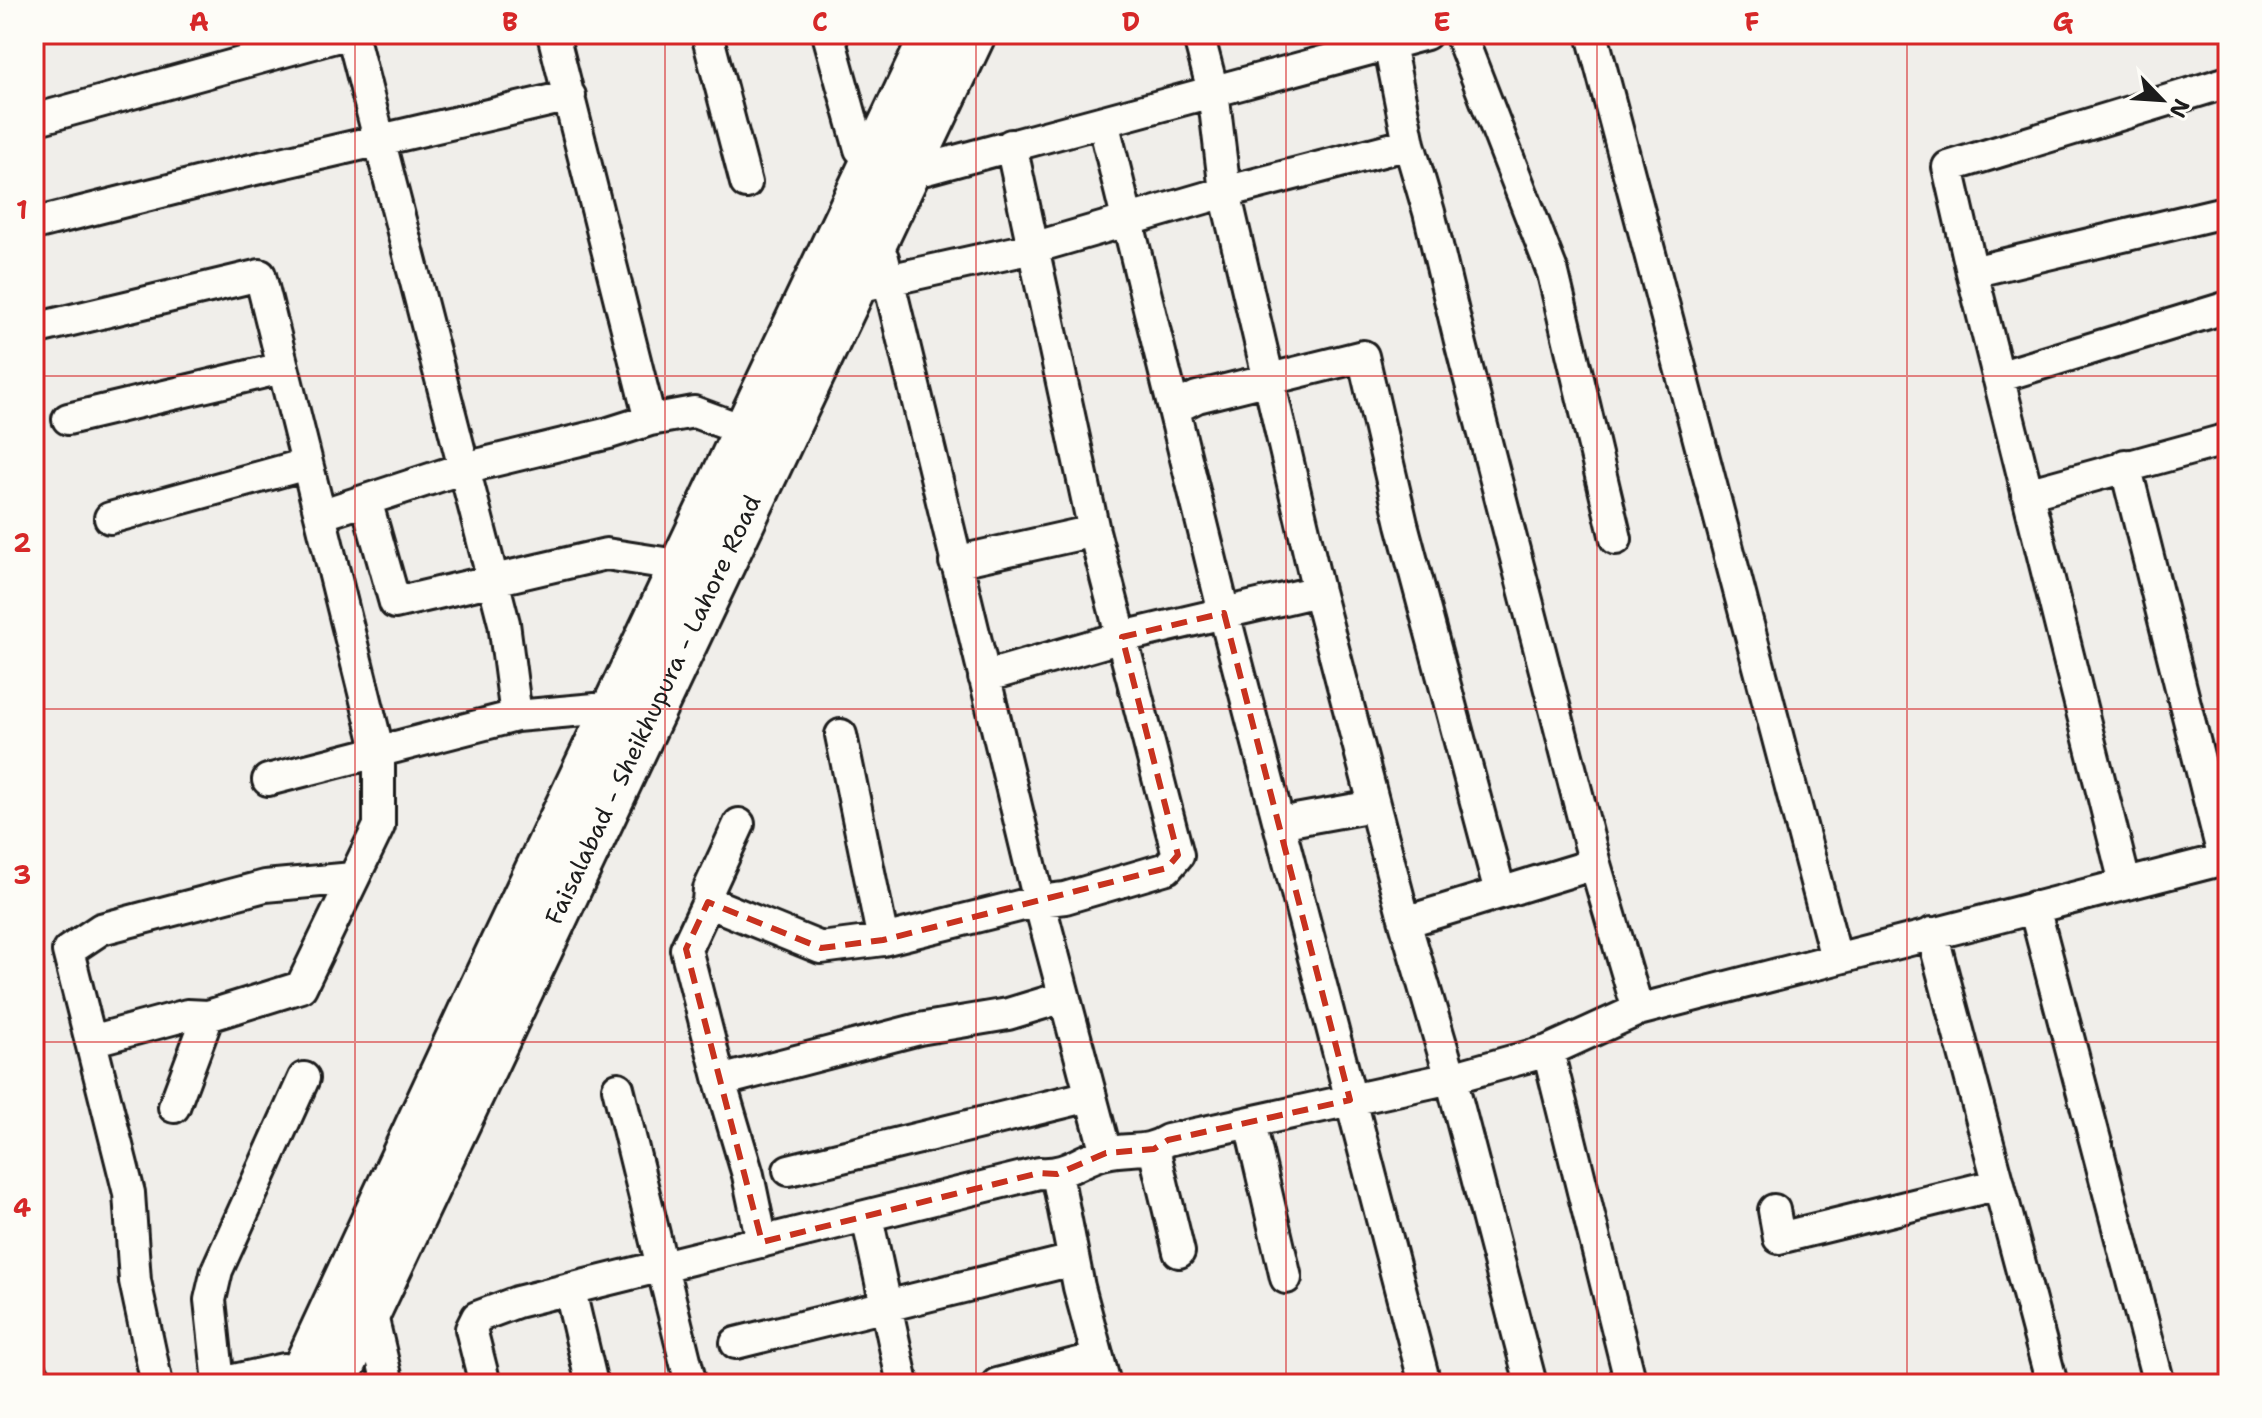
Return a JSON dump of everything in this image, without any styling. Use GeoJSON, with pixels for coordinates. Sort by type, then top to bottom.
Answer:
{"type":"FeatureCollection","features":[{"type":"Feature","properties":{"kind":"highway","name":"Faisalabad - Sheikhupura - Lahore Road"},"geometry":{"type":"LineString","coordinates":[[286,1379],[488,975],[934,34]]}},
{"type":"Feature","properties":{"kind":"highway","name":"Faisalabad - Sheikhupura - Lahore Road"},"geometry":{"type":"LineString","coordinates":[[334,1384],[973,34]]}},
{"type":"Feature","properties":{"kind":"street"},"geometry":{"type":"LineString","coordinates":[[34,120],[349,34],[504,623],[516,716]]}},
{"type":"Feature","properties":{"kind":"street"},"geometry":{"type":"LineString","coordinates":[[553,34],[650,420]]}},
{"type":"Feature","properties":{"kind":"street"},"geometry":{"type":"LineString","coordinates":[[707,34],[746,183]]}},
{"type":"Feature","properties":{"kind":"street"},"geometry":{"type":"LineString","coordinates":[[828,34],[860,149]]}},
{"type":"Feature","properties":{"kind":"street"},"geometry":{"type":"LineString","coordinates":[[304,1078],[217,1270],[210,1300],[217,1384],[286,1379],[595,709],[914,34]]}},
{"type":"Feature","properties":{"kind":"street"},"geometry":{"type":"LineString","coordinates":[[346,1384],[880,274],[990,34]]}},
{"type":"Feature","properties":{"kind":"street"},"geometry":{"type":"LineString","coordinates":[[1198,34],[1213,91],[1225,192],[1318,591],[1373,806],[1451,1078],[1531,1384]]}},
{"type":"Feature","properties":{"kind":"street"},"geometry":{"type":"LineString","coordinates":[[926,169],[1213,91],[1388,39],[1426,34]]}},
{"type":"Feature","properties":{"kind":"street"},"geometry":{"type":"LineString","coordinates":[[1460,34],[1553,273],[1616,539]]}},
{"type":"Feature","properties":{"kind":"street"},"geometry":{"type":"LineString","coordinates":[[1592,34],[1836,958]]}},
{"type":"Feature","properties":{"kind":"street"},"geometry":{"type":"LineString","coordinates":[[1388,39],[1409,144],[1595,864],[1638,1010]]}},
{"type":"Feature","properties":{"kind":"street"},"geometry":{"type":"LineString","coordinates":[[2125,883],[1948,167],[2228,82]]}},
{"type":"Feature","properties":{"kind":"street"},"geometry":{"type":"LineString","coordinates":[[34,224],[570,96]]}},
{"type":"Feature","properties":{"kind":"street"},"geometry":{"type":"LineString","coordinates":[[1103,121],[1224,613],[1425,1384]]}},
{"type":"Feature","properties":{"kind":"street"},"geometry":{"type":"LineString","coordinates":[[880,274],[1033,248],[1225,192],[1409,144]]}},
{"type":"Feature","properties":{"kind":"street"},"geometry":{"type":"LineString","coordinates":[[708,902],[821,948],[883,940],[1039,901],[1065,898],[1167,868],[1178,855],[1094,531],[1011,145]]}},
{"type":"Feature","properties":{"kind":"street"},"geometry":{"type":"LineString","coordinates":[[1972,272],[2228,211]]}},
{"type":"Feature","properties":{"kind":"street"},"geometry":{"type":"LineString","coordinates":[[880,274],[1106,1153]]}},
{"type":"Feature","properties":{"kind":"street"},"geometry":{"type":"LineString","coordinates":[[34,329],[260,275],[379,753],[379,826],[301,987],[208,1016],[187,1015],[91,1041]]}},
{"type":"Feature","properties":{"kind":"street"},"geometry":{"type":"LineString","coordinates":[[1998,377],[2228,307]]}},
{"type":"Feature","properties":{"kind":"street"},"geometry":{"type":"LineString","coordinates":[[1175,408],[1197,397],[1363,356],[1402,524],[1500,892]]}},
{"type":"Feature","properties":{"kind":"street"},"geometry":{"type":"LineString","coordinates":[[68,419],[282,368]]}},
{"type":"Feature","properties":{"kind":"street"},"geometry":{"type":"LineString","coordinates":[[320,515],[464,468],[650,420],[694,412],[729,425]]}},
{"type":"Feature","properties":{"kind":"street"},"geometry":{"type":"LineString","coordinates":[[2027,494],[2228,439]]}},
{"type":"Feature","properties":{"kind":"street"},"geometry":{"type":"LineString","coordinates":[[110,518],[307,464]]}},
{"type":"Feature","properties":{"kind":"street"},"geometry":{"type":"LineString","coordinates":[[485,1384],[471,1329],[477,1317],[517,1302],[1039,1173],[1057,1174],[1106,1153],[1154,1149],[1168,1140],[1451,1078],[1548,1051],[1638,1010],[2226,858],[2125,465]]}},
{"type":"Feature","properties":{"kind":"street"},"geometry":{"type":"LineString","coordinates":[[366,500],[395,603],[606,554],[664,563]]}},
{"type":"Feature","properties":{"kind":"street"},"geometry":{"type":"LineString","coordinates":[[955,562],[1094,531]]}},
{"type":"Feature","properties":{"kind":"street"},"geometry":{"type":"LineString","coordinates":[[984,677],[1122,637],[1318,591]]}},
{"type":"Feature","properties":{"kind":"street"},"geometry":{"type":"LineString","coordinates":[[268,780],[516,716],[595,709]]}},
{"type":"Feature","properties":{"kind":"street"},"geometry":{"type":"LineString","coordinates":[[841,735],[883,940]]}},
{"type":"Feature","properties":{"kind":"street"},"geometry":{"type":"LineString","coordinates":[[1279,823],[1373,806]]}},
{"type":"Feature","properties":{"kind":"street"},"geometry":{"type":"LineString","coordinates":[[739,824],[686,949],[748,1175],[762,1242]]}},
{"type":"Feature","properties":{"kind":"street"},"geometry":{"type":"LineString","coordinates":[[1405,922],[1595,864]]}},
{"type":"Feature","properties":{"kind":"street"},"geometry":{"type":"LineString","coordinates":[[157,1384],[135,1281],[129,1193],[68,951],[101,929],[265,886],[353,878]]}},
{"type":"Feature","properties":{"kind":"street"},"geometry":{"type":"LineString","coordinates":[[2034,907],[2159,1384]]}},
{"type":"Feature","properties":{"kind":"street"},"geometry":{"type":"LineString","coordinates":[[1932,933],[2052,1384]]}},
{"type":"Feature","properties":{"kind":"street"},"geometry":{"type":"LineString","coordinates":[[720,1081],[919,1029],[1008,1014],[1064,997]]}},
{"type":"Feature","properties":{"kind":"street"},"geometry":{"type":"LineString","coordinates":[[174,1107],[208,1016]]}},
{"type":"Feature","properties":{"kind":"street"},"geometry":{"type":"LineString","coordinates":[[1548,1051],[1631,1384]]}},
{"type":"Feature","properties":{"kind":"street"},"geometry":{"type":"LineString","coordinates":[[618,1088],[691,1384]]}},
{"type":"Feature","properties":{"kind":"street"},"geometry":{"type":"LineString","coordinates":[[789,1170],[1090,1096]]}},
{"type":"Feature","properties":{"kind":"street"},"geometry":{"type":"LineString","coordinates":[[1250,1123],[1286,1278]]}},
{"type":"Feature","properties":{"kind":"street"},"geometry":{"type":"LineString","coordinates":[[1154,1149],[1179,1252]]}},
{"type":"Feature","properties":{"kind":"street"},"geometry":{"type":"LineString","coordinates":[[997,1384],[1101,1371],[1073,1260],[1057,1174]]}},
{"type":"Feature","properties":{"kind":"street"},"geometry":{"type":"LineString","coordinates":[[1774,1210],[1779,1238],[1999,1184]]}},
{"type":"Feature","properties":{"kind":"street"},"geometry":{"type":"LineString","coordinates":[[867,1217],[903,1384]]}},
{"type":"Feature","properties":{"kind":"street"},"geometry":{"type":"LineString","coordinates":[[736,1343],[1073,1260]]}},
{"type":"Feature","properties":{"kind":"street"},"geometry":{"type":"LineString","coordinates":[[570,1291],[592,1384]]}},
{"type":"Feature","properties":{"kind":"street"},"geometry":{"type":"LineString","coordinates":[[374,1324],[388,1384]]}},
{"type":"Feature","properties":{"kind":"street"},"geometry":{"type":"LineString","coordinates":[[34,1376],[36,1384]]}},
{"type":"Feature","properties":{"kind":"highlighted area"},"geometry":{"type":"Polygon","coordinates":[[[1224,613],[1350,1100],[1168,1140],[1154,1149],[1106,1153],[1057,1174],[1039,1173],[762,1242],[686,949],[708,902],[821,948],[883,940],[1167,868],[1178,855],[1122,637],[1224,613]]]}}]}
